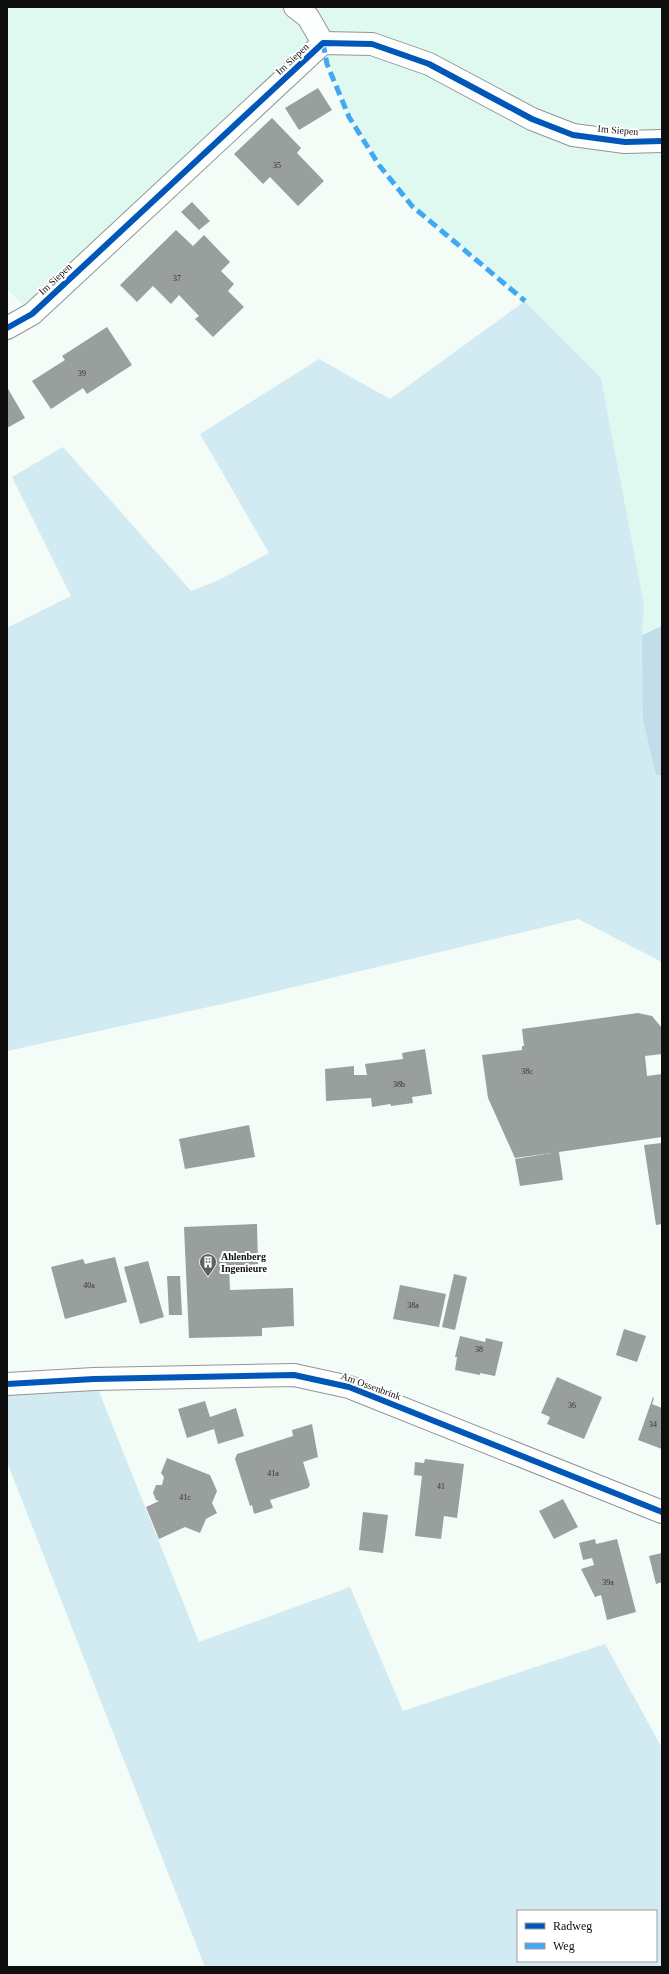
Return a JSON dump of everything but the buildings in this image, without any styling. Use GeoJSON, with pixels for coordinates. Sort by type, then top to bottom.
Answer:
{"type":"FeatureCollection","features":[{"type":"Feature","properties":{"kind":"street"},"geometry":{"type":"LineString","coordinates":[[295,7],[308,17],[323,43]]}},
{"type":"Feature","properties":{"kind":"street","name":"Im Siepen"},"geometry":{"type":"LineString","coordinates":[[7,328],[32,314],[323,43],[372,44],[430,64],[532,119],[573,135],[625,142],[662,142]]}},
{"type":"Feature","properties":{"kind":"street","name":"Am Ossenbrink"},"geometry":{"type":"LineString","coordinates":[[7,1384],[94,1380],[294,1375],[330,1382],[357,1390],[662,1512]]}},
{"type":"Feature","properties":{"kind":"green space"},"geometry":{"type":"Polygon","coordinates":[[[7,7],[662,7],[662,626],[642,635],[644,604],[601,378],[525,300],[412,206],[349,117],[323,44],[32,314],[7,289],[7,7]]]}},
{"type":"Feature","properties":{"kind":"shaded area"},"geometry":{"type":"Polygon","coordinates":[[[525,301],[601,378],[644,604],[642,635],[658,775],[662,775],[662,962],[578,919],[227,1003],[7,1051],[7,628],[71,596],[12,477],[63,447],[191,591],[219,580],[269,553],[200,434],[319,359],[390,399],[525,301]]]}},
{"type":"Feature","properties":{"kind":"shaded area"},"geometry":{"type":"Polygon","coordinates":[[[662,626],[662,775],[656,775],[643,719],[642,635],[662,626]]]}},
{"type":"Feature","properties":{"kind":"shaded area"},"geometry":{"type":"Polygon","coordinates":[[[94,1379],[199,1642],[350,1587],[403,1711],[605,1644],[662,1748],[662,1967],[205,1967],[7,1462],[7,1384],[94,1379]]]}},
{"type":"Feature","properties":{"kind":"marked path"},"geometry":{"type":"LineString","coordinates":[[323,43],[327,64],[349,117],[379,165],[412,206],[525,301]]}},
{"type":"Feature","properties":{"kind":"cycle path"},"geometry":{"type":"LineString","coordinates":[[7,328],[32,314],[323,43],[372,44],[429,64],[532,119],[573,135],[625,142],[662,141]]}},
{"type":"Feature","properties":{"kind":"cycle path"},"geometry":{"type":"LineString","coordinates":[[7,1384],[94,1379],[294,1375],[349,1387],[662,1512]]}},
{"type":"Feature","properties":{"kind":"place","name":"Ahlenberg Ingenieure"},"geometry":{"type":"Point","coordinates":[208,1277]}}]}
